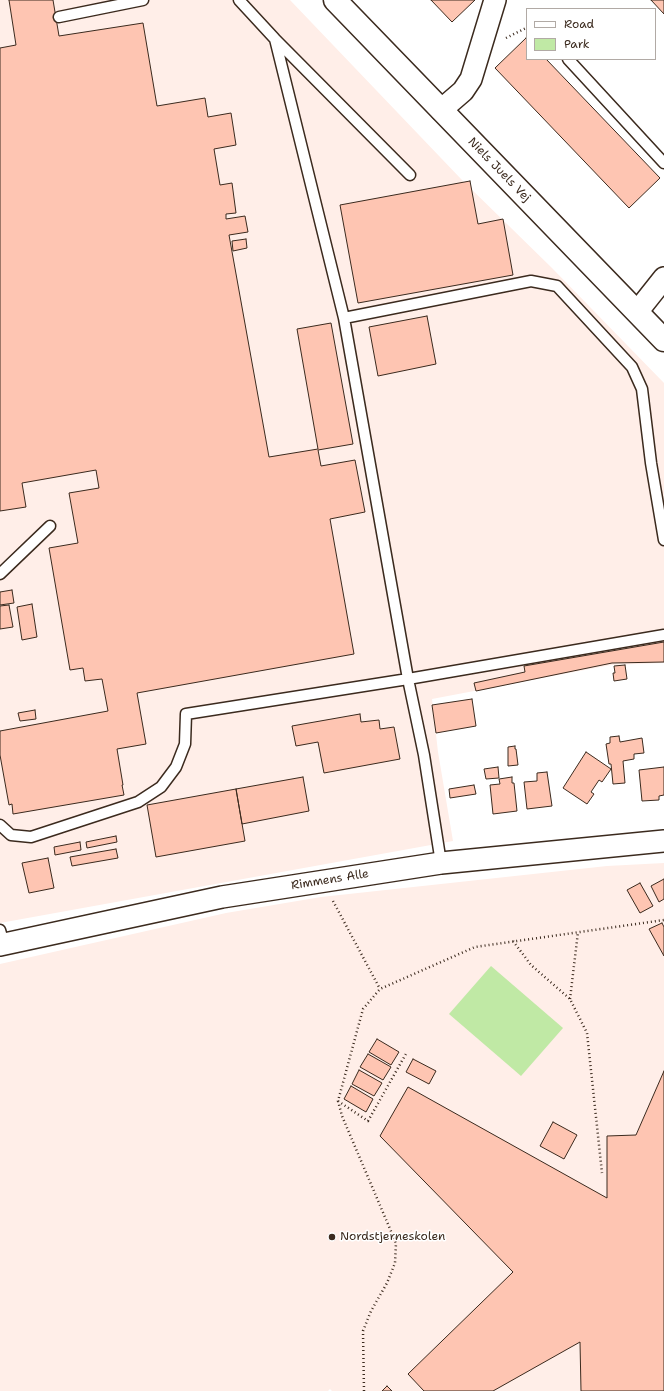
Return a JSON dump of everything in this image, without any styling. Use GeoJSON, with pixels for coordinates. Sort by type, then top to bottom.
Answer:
{"type":"FeatureCollection","features":[{"type":"Feature","properties":{"kind":"street","name":"Niels Juels Vej"},"geometry":{"type":"LineString","coordinates":[[335,0],[664,340]]}},
{"type":"Feature","properties":{"kind":"street"},"geometry":{"type":"LineString","coordinates":[[441,110],[463,91],[471,79],[495,0]]}},
{"type":"Feature","properties":{"kind":"street"},"geometry":{"type":"LineString","coordinates":[[637,312],[664,278]]}},
{"type":"Feature","properties":{"kind":"street","name":"Rimmens Alle"},"geometry":{"type":"LineString","coordinates":[[2,940],[222,897],[440,863],[664,841]]}},
{"type":"Feature","properties":{"kind":"lane"},"geometry":{"type":"LineString","coordinates":[[59,17],[143,0]]}},
{"type":"Feature","properties":{"kind":"lane"},"geometry":{"type":"LineString","coordinates":[[239,0],[275,39],[410,175]]}},
{"type":"Feature","properties":{"kind":"lane"},"geometry":{"type":"LineString","coordinates":[[275,39],[344,318],[408,679],[424,755],[440,863]]}},
{"type":"Feature","properties":{"kind":"lane"},"geometry":{"type":"LineString","coordinates":[[569,60],[664,163]]}},
{"type":"Feature","properties":{"kind":"lane"},"geometry":{"type":"LineString","coordinates":[[344,318],[530,281],[557,286],[632,367],[642,389],[651,463],[664,540]]}},
{"type":"Feature","properties":{"kind":"lane"},"geometry":{"type":"LineString","coordinates":[[0,574],[50,526]]}},
{"type":"Feature","properties":{"kind":"lane"},"geometry":{"type":"LineString","coordinates":[[0,825],[11,834],[31,837],[138,802],[161,787],[176,767],[185,744],[186,714],[408,679],[664,635]]}},
{"type":"Feature","properties":{"kind":"path"},"geometry":{"type":"LineString","coordinates":[[322,881],[380,989]]}},
{"type":"Feature","properties":{"kind":"path"},"geometry":{"type":"LineString","coordinates":[[364,1391],[363,1331],[371,1310],[387,1283],[395,1263],[396,1243],[342,1116],[338,1101],[363,1009],[380,989],[475,947],[664,920]]}},
{"type":"Feature","properties":{"kind":"path"},"geometry":{"type":"LineString","coordinates":[[570,999],[578,932]]}},
{"type":"Feature","properties":{"kind":"path"},"geometry":{"type":"LineString","coordinates":[[514,941],[531,965],[570,999],[587,1033],[602,1173]]}},
{"type":"Feature","properties":{"kind":"path"},"geometry":{"type":"LineString","coordinates":[[338,1101],[368,1121],[407,1052]]}},
{"type":"Feature","properties":{"kind":"shaded area"},"geometry":{"type":"Polygon","coordinates":[[[0,0],[290,0],[462,180],[552,268],[664,383],[664,663],[611,665],[432,699],[438,752],[453,841],[0,923],[0,0]]]}},
{"type":"Feature","properties":{"kind":"shaded area","name":"Nordstjerneskolen"},"geometry":{"type":"Polygon","coordinates":[[[664,863],[664,1391],[332,1391],[330,1389],[328,1391],[0,1391],[0,964],[226,913],[321,897],[607,866],[664,863]]]}},
{"type":"Feature","properties":{"kind":"green space"},"geometry":{"type":"Polygon","coordinates":[[[491,966],[563,1028],[521,1076],[449,1014],[491,966]]]}},
{"type":"Feature","properties":{"kind":"building"},"geometry":{"type":"Polygon","coordinates":[[[9,0],[53,0],[59,36],[143,23],[157,106],[205,98],[208,117],[231,113],[236,145],[214,149],[220,185],[232,183],[236,213],[226,214],[226,219],[245,216],[248,232],[229,235],[269,457],[318,449],[297,329],[331,323],[353,444],[318,450],[321,466],[355,460],[365,512],[330,519],[354,654],[137,693],[146,744],[117,749],[124,795],[13,814],[12,804],[9,805],[0,755],[0,731],[108,711],[102,679],[85,681],[83,668],[70,670],[49,548],[78,543],[69,493],[99,488],[96,470],[22,483],[26,507],[0,511],[0,48],[16,45],[9,0]]]}},
{"type":"Feature","properties":{"kind":"building"},"geometry":{"type":"Polygon","coordinates":[[[431,0],[475,0],[452,22],[431,0]]]}},
{"type":"Feature","properties":{"kind":"building"},"geometry":{"type":"Polygon","coordinates":[[[651,0],[664,0],[664,14],[651,0]]]}},
{"type":"Feature","properties":{"kind":"building"},"geometry":{"type":"Polygon","coordinates":[[[526,38],[526,60],[547,60],[660,178],[629,208],[495,68],[526,38]]]}},
{"type":"Feature","properties":{"kind":"building"},"geometry":{"type":"Polygon","coordinates":[[[470,181],[478,224],[503,219],[513,275],[358,303],[340,205],[470,181]]]}},
{"type":"Feature","properties":{"kind":"building"},"geometry":{"type":"Polygon","coordinates":[[[246,239],[247,248],[233,251],[232,241],[246,239]]]}},
{"type":"Feature","properties":{"kind":"building"},"geometry":{"type":"Polygon","coordinates":[[[427,316],[436,364],[378,376],[369,327],[427,316]]]}},
{"type":"Feature","properties":{"kind":"building"},"geometry":{"type":"Polygon","coordinates":[[[12,590],[14,603],[0,605],[0,592],[12,590]]]}},
{"type":"Feature","properties":{"kind":"building"},"geometry":{"type":"Polygon","coordinates":[[[32,604],[37,637],[22,640],[17,607],[32,604]]]}},
{"type":"Feature","properties":{"kind":"building"},"geometry":{"type":"Polygon","coordinates":[[[9,605],[13,627],[0,629],[0,606],[9,605]]]}},
{"type":"Feature","properties":{"kind":"building"},"geometry":{"type":"Polygon","coordinates":[[[664,642],[664,662],[612,663],[476,691],[474,683],[525,672],[524,666],[664,642]]]}},
{"type":"Feature","properties":{"kind":"building"},"geometry":{"type":"Polygon","coordinates":[[[625,665],[627,679],[614,681],[614,666],[625,665]]]}},
{"type":"Feature","properties":{"kind":"building"},"geometry":{"type":"Polygon","coordinates":[[[472,699],[476,726],[436,733],[432,705],[472,699]]]}},
{"type":"Feature","properties":{"kind":"building"},"geometry":{"type":"Polygon","coordinates":[[[35,710],[36,719],[20,721],[18,713],[35,710]]]}},
{"type":"Feature","properties":{"kind":"building"},"geometry":{"type":"Polygon","coordinates":[[[360,714],[361,722],[379,720],[380,729],[394,727],[400,759],[324,773],[318,742],[296,746],[292,726],[360,714]]]}},
{"type":"Feature","properties":{"kind":"building"},"geometry":{"type":"Polygon","coordinates":[[[619,736],[620,742],[642,738],[644,753],[634,754],[634,759],[623,761],[625,783],[613,784],[611,764],[609,764],[606,744],[610,743],[610,737],[619,736]]]}},
{"type":"Feature","properties":{"kind":"building"},"geometry":{"type":"Polygon","coordinates":[[[515,746],[518,765],[508,766],[508,747],[515,746]]]}},
{"type":"Feature","properties":{"kind":"building"},"geometry":{"type":"Polygon","coordinates":[[[586,752],[611,769],[602,782],[599,780],[591,792],[594,794],[587,804],[563,788],[586,752]]]}},
{"type":"Feature","properties":{"kind":"building"},"geometry":{"type":"Polygon","coordinates":[[[498,767],[499,778],[486,779],[484,769],[498,767]]]}},
{"type":"Feature","properties":{"kind":"building"},"geometry":{"type":"Polygon","coordinates":[[[664,767],[664,795],[659,796],[659,800],[642,801],[639,770],[664,767]]]}},
{"type":"Feature","properties":{"kind":"building"},"geometry":{"type":"Polygon","coordinates":[[[547,772],[552,806],[527,809],[524,782],[537,781],[537,773],[547,772]]]}},
{"type":"Feature","properties":{"kind":"building"},"geometry":{"type":"Polygon","coordinates":[[[303,777],[309,811],[242,824],[236,789],[303,777]]]}},
{"type":"Feature","properties":{"kind":"building"},"geometry":{"type":"Polygon","coordinates":[[[512,777],[517,811],[493,814],[490,785],[500,784],[499,779],[512,777]]]}},
{"type":"Feature","properties":{"kind":"building"},"geometry":{"type":"Polygon","coordinates":[[[474,785],[476,794],[450,798],[449,789],[474,785]]]}},
{"type":"Feature","properties":{"kind":"building"},"geometry":{"type":"Polygon","coordinates":[[[236,789],[245,841],[156,857],[147,805],[236,789]]]}},
{"type":"Feature","properties":{"kind":"building"},"geometry":{"type":"Polygon","coordinates":[[[116,836],[117,842],[87,848],[86,842],[116,836]]]}},
{"type":"Feature","properties":{"kind":"building"},"geometry":{"type":"Polygon","coordinates":[[[80,842],[81,850],[55,855],[54,847],[80,842]]]}},
{"type":"Feature","properties":{"kind":"building"},"geometry":{"type":"Polygon","coordinates":[[[116,849],[118,858],[72,866],[70,857],[116,849]]]}},
{"type":"Feature","properties":{"kind":"building"},"geometry":{"type":"Polygon","coordinates":[[[48,858],[54,888],[29,893],[22,863],[48,858]]]}},
{"type":"Feature","properties":{"kind":"building"},"geometry":{"type":"Polygon","coordinates":[[[664,879],[664,899],[659,902],[651,886],[664,879]]]}},
{"type":"Feature","properties":{"kind":"building"},"geometry":{"type":"Polygon","coordinates":[[[640,883],[653,906],[640,913],[627,890],[640,883]]]}},
{"type":"Feature","properties":{"kind":"building"},"geometry":{"type":"Polygon","coordinates":[[[662,923],[664,927],[664,956],[649,929],[662,923]]]}},
{"type":"Feature","properties":{"kind":"building"},"geometry":{"type":"Polygon","coordinates":[[[377,1039],[399,1052],[391,1065],[369,1052],[377,1039]]]}},
{"type":"Feature","properties":{"kind":"building"},"geometry":{"type":"Polygon","coordinates":[[[368,1054],[391,1067],[383,1080],[360,1067],[368,1054]]]}},
{"type":"Feature","properties":{"kind":"building"},"geometry":{"type":"Polygon","coordinates":[[[413,1059],[436,1071],[429,1084],[406,1072],[413,1059]]]}},
{"type":"Feature","properties":{"kind":"building"},"geometry":{"type":"Polygon","coordinates":[[[359,1070],[382,1083],[374,1096],[352,1084],[359,1070]]]}},
{"type":"Feature","properties":{"kind":"building"},"geometry":{"type":"Polygon","coordinates":[[[664,1071],[664,1391],[581,1391],[580,1342],[493,1391],[424,1391],[408,1374],[513,1272],[380,1136],[408,1087],[607,1198],[607,1136],[636,1135],[664,1071]]]}},
{"type":"Feature","properties":{"kind":"building"},"geometry":{"type":"Polygon","coordinates":[[[351,1086],[373,1099],[366,1112],[344,1099],[351,1086]]]}},
{"type":"Feature","properties":{"kind":"building"},"geometry":{"type":"Polygon","coordinates":[[[553,1122],[577,1135],[564,1159],[540,1146],[553,1122]]]}},
{"type":"Feature","properties":{"kind":"building"},"geometry":{"type":"Polygon","coordinates":[[[387,1386],[392,1391],[382,1391],[387,1386]]]}},
{"type":"Feature","properties":{"kind":"place","name":"Nordstjerneskolen"},"geometry":{"type":"Point","coordinates":[332,1237]}}]}
